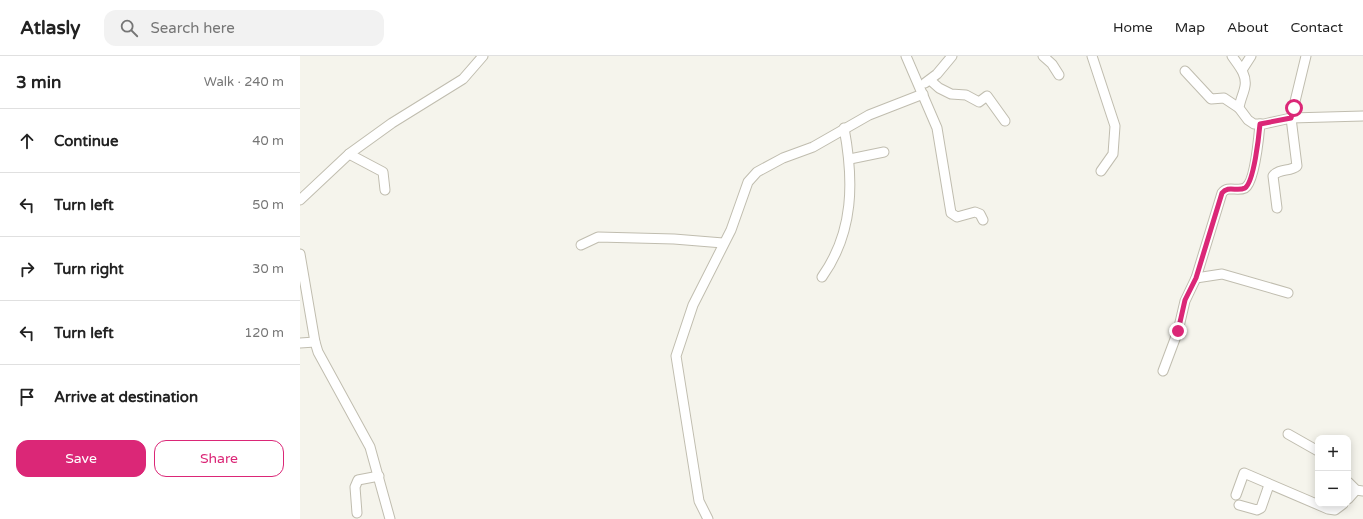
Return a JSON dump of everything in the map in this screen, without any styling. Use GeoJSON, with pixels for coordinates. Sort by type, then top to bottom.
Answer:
{"type":"FeatureCollection","features":[{"type":"Feature","properties":{"kind":"street"},"geometry":{"type":"LineString","coordinates":[[300,200],[349,154],[392,123],[456,85],[483,56]]}},
{"type":"Feature","properties":{"kind":"street"},"geometry":{"type":"LineString","coordinates":[[906,56],[937,128],[951,213],[958,217],[975,212],[980,214],[983,220]]}},
{"type":"Feature","properties":{"kind":"street"},"geometry":{"type":"LineString","coordinates":[[708,519],[699,502],[676,356],[693,305],[723,243],[731,230],[744,190],[752,176],[783,158],[814,147],[844,128],[921,90],[952,56]]}},
{"type":"Feature","properties":{"kind":"street"},"geometry":{"type":"LineString","coordinates":[[1043,56],[1052,64],[1059,75]]}},
{"type":"Feature","properties":{"kind":"street"},"geometry":{"type":"LineString","coordinates":[[1092,56],[1114,118],[1115,126],[1113,154],[1101,171]]}},
{"type":"Feature","properties":{"kind":"street"},"geometry":{"type":"LineString","coordinates":[[1232,56],[1242,70],[1245,85],[1240,108]]}},
{"type":"Feature","properties":{"kind":"street"},"geometry":{"type":"LineString","coordinates":[[1242,70],[1251,56]]}},
{"type":"Feature","properties":{"kind":"street"},"geometry":{"type":"LineString","coordinates":[[1277,208],[1273,176],[1277,172],[1295,169],[1297,164],[1291,118],[1306,56]]}},
{"type":"Feature","properties":{"kind":"street"},"geometry":{"type":"LineString","coordinates":[[1185,71],[1211,99],[1224,98],[1240,108],[1248,120],[1254,124],[1291,118],[1363,116]]}},
{"type":"Feature","properties":{"kind":"street"},"geometry":{"type":"LineString","coordinates":[[930,80],[939,88],[951,94],[966,95],[980,102],[987,96],[1005,121]]}},
{"type":"Feature","properties":{"kind":"street"},"geometry":{"type":"LineString","coordinates":[[1163,370],[1178,331],[1185,300],[1196,278],[1222,193],[1229,188],[1243,189],[1248,184],[1256,158],[1260,124]]}},
{"type":"Feature","properties":{"kind":"street"},"geometry":{"type":"LineString","coordinates":[[822,277],[836,256],[849,215],[850,159],[844,128]]}},
{"type":"Feature","properties":{"kind":"street"},"geometry":{"type":"LineString","coordinates":[[850,159],[884,152]]}},
{"type":"Feature","properties":{"kind":"street"},"geometry":{"type":"LineString","coordinates":[[349,154],[383,172],[385,190]]}},
{"type":"Feature","properties":{"kind":"street"},"geometry":{"type":"LineString","coordinates":[[581,245],[598,237],[674,239],[723,243]]}},
{"type":"Feature","properties":{"kind":"street"},"geometry":{"type":"LineString","coordinates":[[300,254],[315,342],[324,362],[370,447],[390,519]]}},
{"type":"Feature","properties":{"kind":"street"},"geometry":{"type":"LineString","coordinates":[[1196,278],[1222,274],[1288,292]]}},
{"type":"Feature","properties":{"kind":"street"},"geometry":{"type":"LineString","coordinates":[[300,343],[315,342]]}},
{"type":"Feature","properties":{"kind":"street"},"geometry":{"type":"LineString","coordinates":[[1288,434],[1315,448]]}},
{"type":"Feature","properties":{"kind":"street"},"geometry":{"type":"LineString","coordinates":[[1236,495],[1244,473],[1329,514],[1339,507]]}},
{"type":"Feature","properties":{"kind":"street"},"geometry":{"type":"LineString","coordinates":[[357,513],[356,483],[358,480],[379,476]]}},
{"type":"Feature","properties":{"kind":"street"},"geometry":{"type":"LineString","coordinates":[[1351,484],[1360,490],[1351,497]]}},
{"type":"Feature","properties":{"kind":"street"},"geometry":{"type":"LineString","coordinates":[[1239,504],[1257,510],[1261,508],[1269,485]]}},
{"type":"Feature","properties":{"kind":"route"},"geometry":{"type":"LineString","coordinates":[[1178,331],[1185,300],[1196,278],[1219,198],[1224,190],[1229,188],[1243,189],[1248,184],[1256,158],[1260,124],[1291,118],[1294,108]]}}]}
